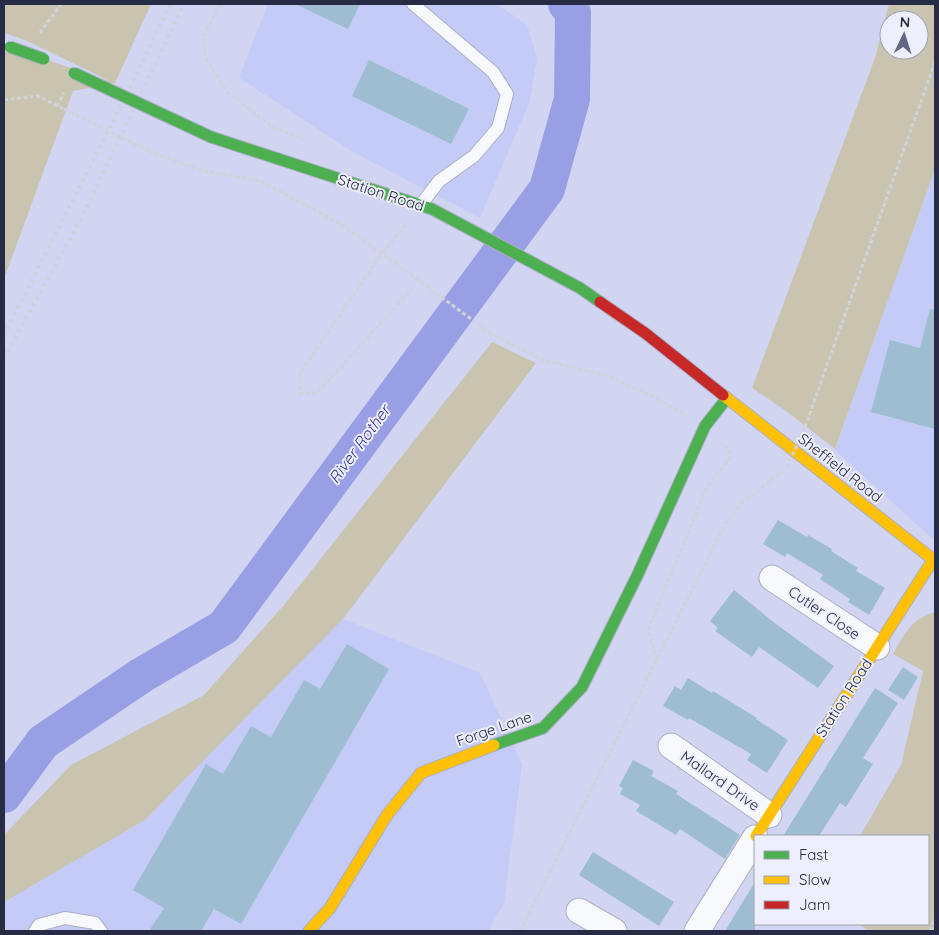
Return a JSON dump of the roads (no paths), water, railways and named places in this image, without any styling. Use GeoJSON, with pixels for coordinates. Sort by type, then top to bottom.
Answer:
{"type":"FeatureCollection","features":[{"type":"Feature","properties":{"kind":"main road"},"geometry":{"type":"LineString","coordinates":[[7,46],[49,61]]}},
{"type":"Feature","properties":{"kind":"main road","name":"Station Road"},"geometry":{"type":"LineString","coordinates":[[70,71],[211,137],[432,209],[580,288],[645,333],[727,398]]}},
{"type":"Feature","properties":{"kind":"main road","name":"Forge Lane"},"geometry":{"type":"LineString","coordinates":[[309,931],[330,908],[387,815],[422,773],[468,754],[543,728],[582,687],[638,574],[705,426],[727,398]]}},
{"type":"Feature","properties":{"kind":"main road","name":"Sheffield Road"},"geometry":{"type":"LineString","coordinates":[[727,398],[934,558]]}},
{"type":"Feature","properties":{"kind":"main road","name":"Station Road"},"geometry":{"type":"LineString","coordinates":[[757,835],[934,558]]}},
{"type":"Feature","properties":{"kind":"street","name":"Cutler Close"},"geometry":{"type":"LineString","coordinates":[[772,578],[877,647]]}},
{"type":"Feature","properties":{"kind":"street","name":"Mallard Drive"},"geometry":{"type":"LineString","coordinates":[[672,746],[769,815]]}},
{"type":"Feature","properties":{"kind":"street","name":"Station Road"},"geometry":{"type":"LineString","coordinates":[[697,931],[754,840]]}},
{"type":"Feature","properties":{"kind":"street"},"geometry":{"type":"LineString","coordinates":[[579,912],[614,931]]}},
{"type":"Feature","properties":{"kind":"lane"},"geometry":{"type":"LineString","coordinates":[[413,4],[493,72],[507,94],[498,128],[474,156],[439,181],[420,206]]}},
{"type":"Feature","properties":{"kind":"lane"},"geometry":{"type":"LineString","coordinates":[[35,931],[40,925],[65,918],[95,924],[101,931]]}},
{"type":"Feature","properties":{"kind":"waterway","name":"River Rother"},"geometry":{"type":"LineString","coordinates":[[4,795],[43,742],[142,675],[224,627],[547,189],[572,99],[573,13],[566,4]]}},
{"type":"Feature","properties":{"kind":"railway"},"geometry":{"type":"LineString","coordinates":[[4,335],[130,88],[170,4]]}},
{"type":"Feature","properties":{"kind":"railway"},"geometry":{"type":"LineString","coordinates":[[4,358],[83,215],[184,4]]}}]}
